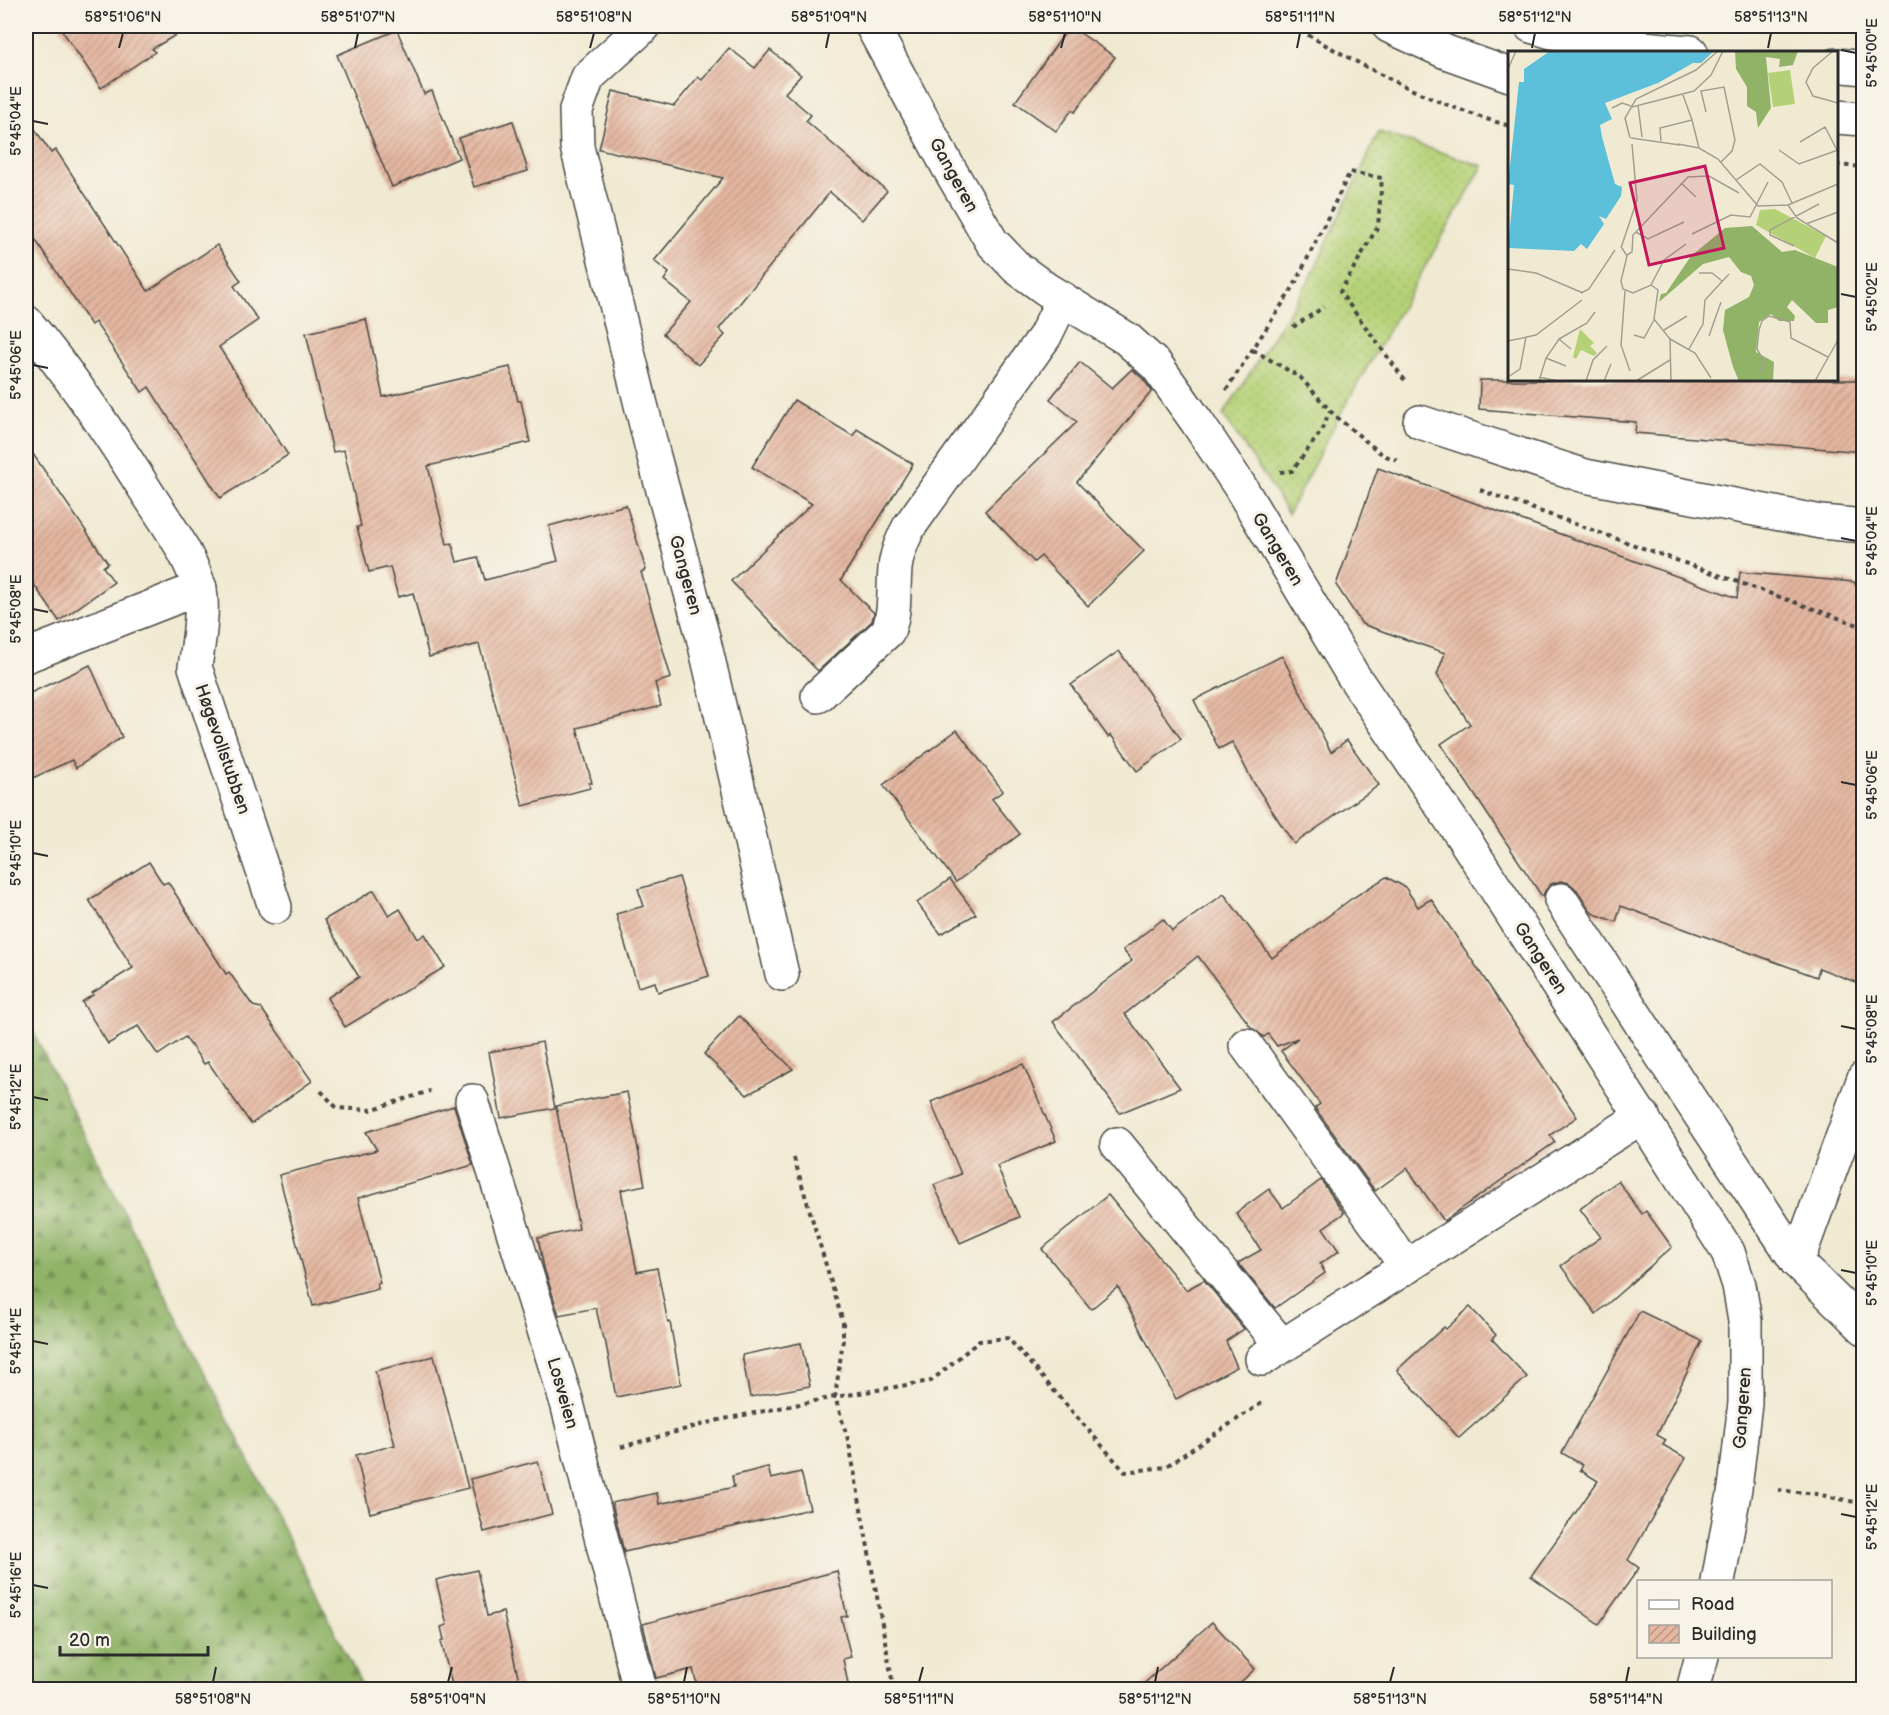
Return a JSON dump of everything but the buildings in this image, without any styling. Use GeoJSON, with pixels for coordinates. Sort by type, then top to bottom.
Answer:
{"type":"FeatureCollection","features":[{"type":"Feature","properties":{"kind":"street","name":"Gangeren"},"geometry":{"type":"LineString","coordinates":[[644,26],[588,77],[576,110],[577,147],[654,457],[703,637],[782,974]]}},
{"type":"Feature","properties":{"kind":"street","name":"Gangeren"},"geometry":{"type":"LineString","coordinates":[[872,26],[947,165],[992,242],[1017,268],[1127,339],[1157,366],[1197,422],[1239,485],[1352,674],[1466,842],[1728,1252],[1740,1285],[1745,1321],[1745,1403],[1735,1488],[1718,1580]]}},
{"type":"Feature","properties":{"kind":"street"},"geometry":{"type":"LineString","coordinates":[[1389,26],[1446,52],[1508,75]]}},
{"type":"Feature","properties":{"kind":"street"},"geometry":{"type":"LineString","coordinates":[[1531,26],[1592,40],[1677,51]]}},
{"type":"Feature","properties":{"kind":"street"},"geometry":{"type":"LineString","coordinates":[[1838,65],[1863,68]]}},
{"type":"Feature","properties":{"kind":"street"},"geometry":{"type":"LineString","coordinates":[[1838,117],[1863,119]]}},
{"type":"Feature","properties":{"kind":"street"},"geometry":{"type":"LineString","coordinates":[[818,696],[888,631],[893,619],[895,566],[909,527],[1045,336],[1064,299]]}},
{"type":"Feature","properties":{"kind":"street","name":"Høgevollstubben"},"geometry":{"type":"LineString","coordinates":[[26,322],[121,450],[183,548],[200,588],[201,629],[195,668],[275,907]]}},
{"type":"Feature","properties":{"kind":"street"},"geometry":{"type":"LineString","coordinates":[[1420,422],[1585,476],[1821,522],[1863,526]]}},
{"type":"Feature","properties":{"kind":"street"},"geometry":{"type":"LineString","coordinates":[[26,656],[200,588]]}},
{"type":"Feature","properties":{"kind":"street"},"geometry":{"type":"LineString","coordinates":[[1561,900],[1797,1262],[1863,1328]]}},
{"type":"Feature","properties":{"kind":"street"},"geometry":{"type":"LineString","coordinates":[[1246,1045],[1407,1267]]}},
{"type":"Feature","properties":{"kind":"street"},"geometry":{"type":"LineString","coordinates":[[1797,1262],[1863,1078]]}},
{"type":"Feature","properties":{"kind":"street","name":"Losveien"},"geometry":{"type":"LineString","coordinates":[[472,1101],[567,1403],[640,1689]]}},
{"type":"Feature","properties":{"kind":"street"},"geometry":{"type":"LineString","coordinates":[[1117,1144],[1272,1353],[1643,1116]]}},
{"type":"Feature","properties":{"kind":"street"},"geometry":{"type":"LineString","coordinates":[[1693,1689],[1701,1658]]}},
{"type":"Feature","properties":{"kind":"path"},"geometry":{"type":"LineString","coordinates":[[1838,165],[1863,167]]}},
{"type":"Feature","properties":{"kind":"path"},"geometry":{"type":"LineString","coordinates":[[1197,422],[1214,407],[1294,286],[1350,172],[1382,178],[1378,226],[1340,292],[1405,378],[1420,422]]}},
{"type":"Feature","properties":{"kind":"path"},"geometry":{"type":"LineString","coordinates":[[1293,327],[1324,307]]}},
{"type":"Feature","properties":{"kind":"path"},"geometry":{"type":"LineString","coordinates":[[1253,350],[1300,376],[1332,413],[1383,455],[1405,463]]}},
{"type":"Feature","properties":{"kind":"path"},"geometry":{"type":"LineString","coordinates":[[1239,485],[1256,472],[1292,471],[1332,413]]}},
{"type":"Feature","properties":{"kind":"path"},"geometry":{"type":"LineString","coordinates":[[1470,487],[1863,627]]}},
{"type":"Feature","properties":{"kind":"path"},"geometry":{"type":"LineString","coordinates":[[321,1090],[337,1108],[370,1110],[448,1086],[463,1089],[472,1101]]}},
{"type":"Feature","properties":{"kind":"path"},"geometry":{"type":"LineString","coordinates":[[794,1158],[843,1322],[843,1340],[835,1397],[849,1443],[894,1689]]}},
{"type":"Feature","properties":{"kind":"path"},"geometry":{"type":"LineString","coordinates":[[660,1437],[719,1420],[931,1381],[979,1341],[1008,1338],[1125,1472],[1165,1467],[1263,1402]]}},
{"type":"Feature","properties":{"kind":"path"},"geometry":{"type":"LineString","coordinates":[[1735,1488],[1798,1492],[1863,1504]]}},
{"type":"Feature","properties":{"kind":"green space"},"geometry":{"type":"Polygon","coordinates":[[[1379,132],[1483,166],[1342,411],[1288,514],[1223,415],[1310,279],[1379,132]]]}},
{"type":"Feature","properties":{"kind":"green space"},"geometry":{"type":"Polygon","coordinates":[[[26,1018],[364,1689],[26,1689],[26,1018]]]}}]}
